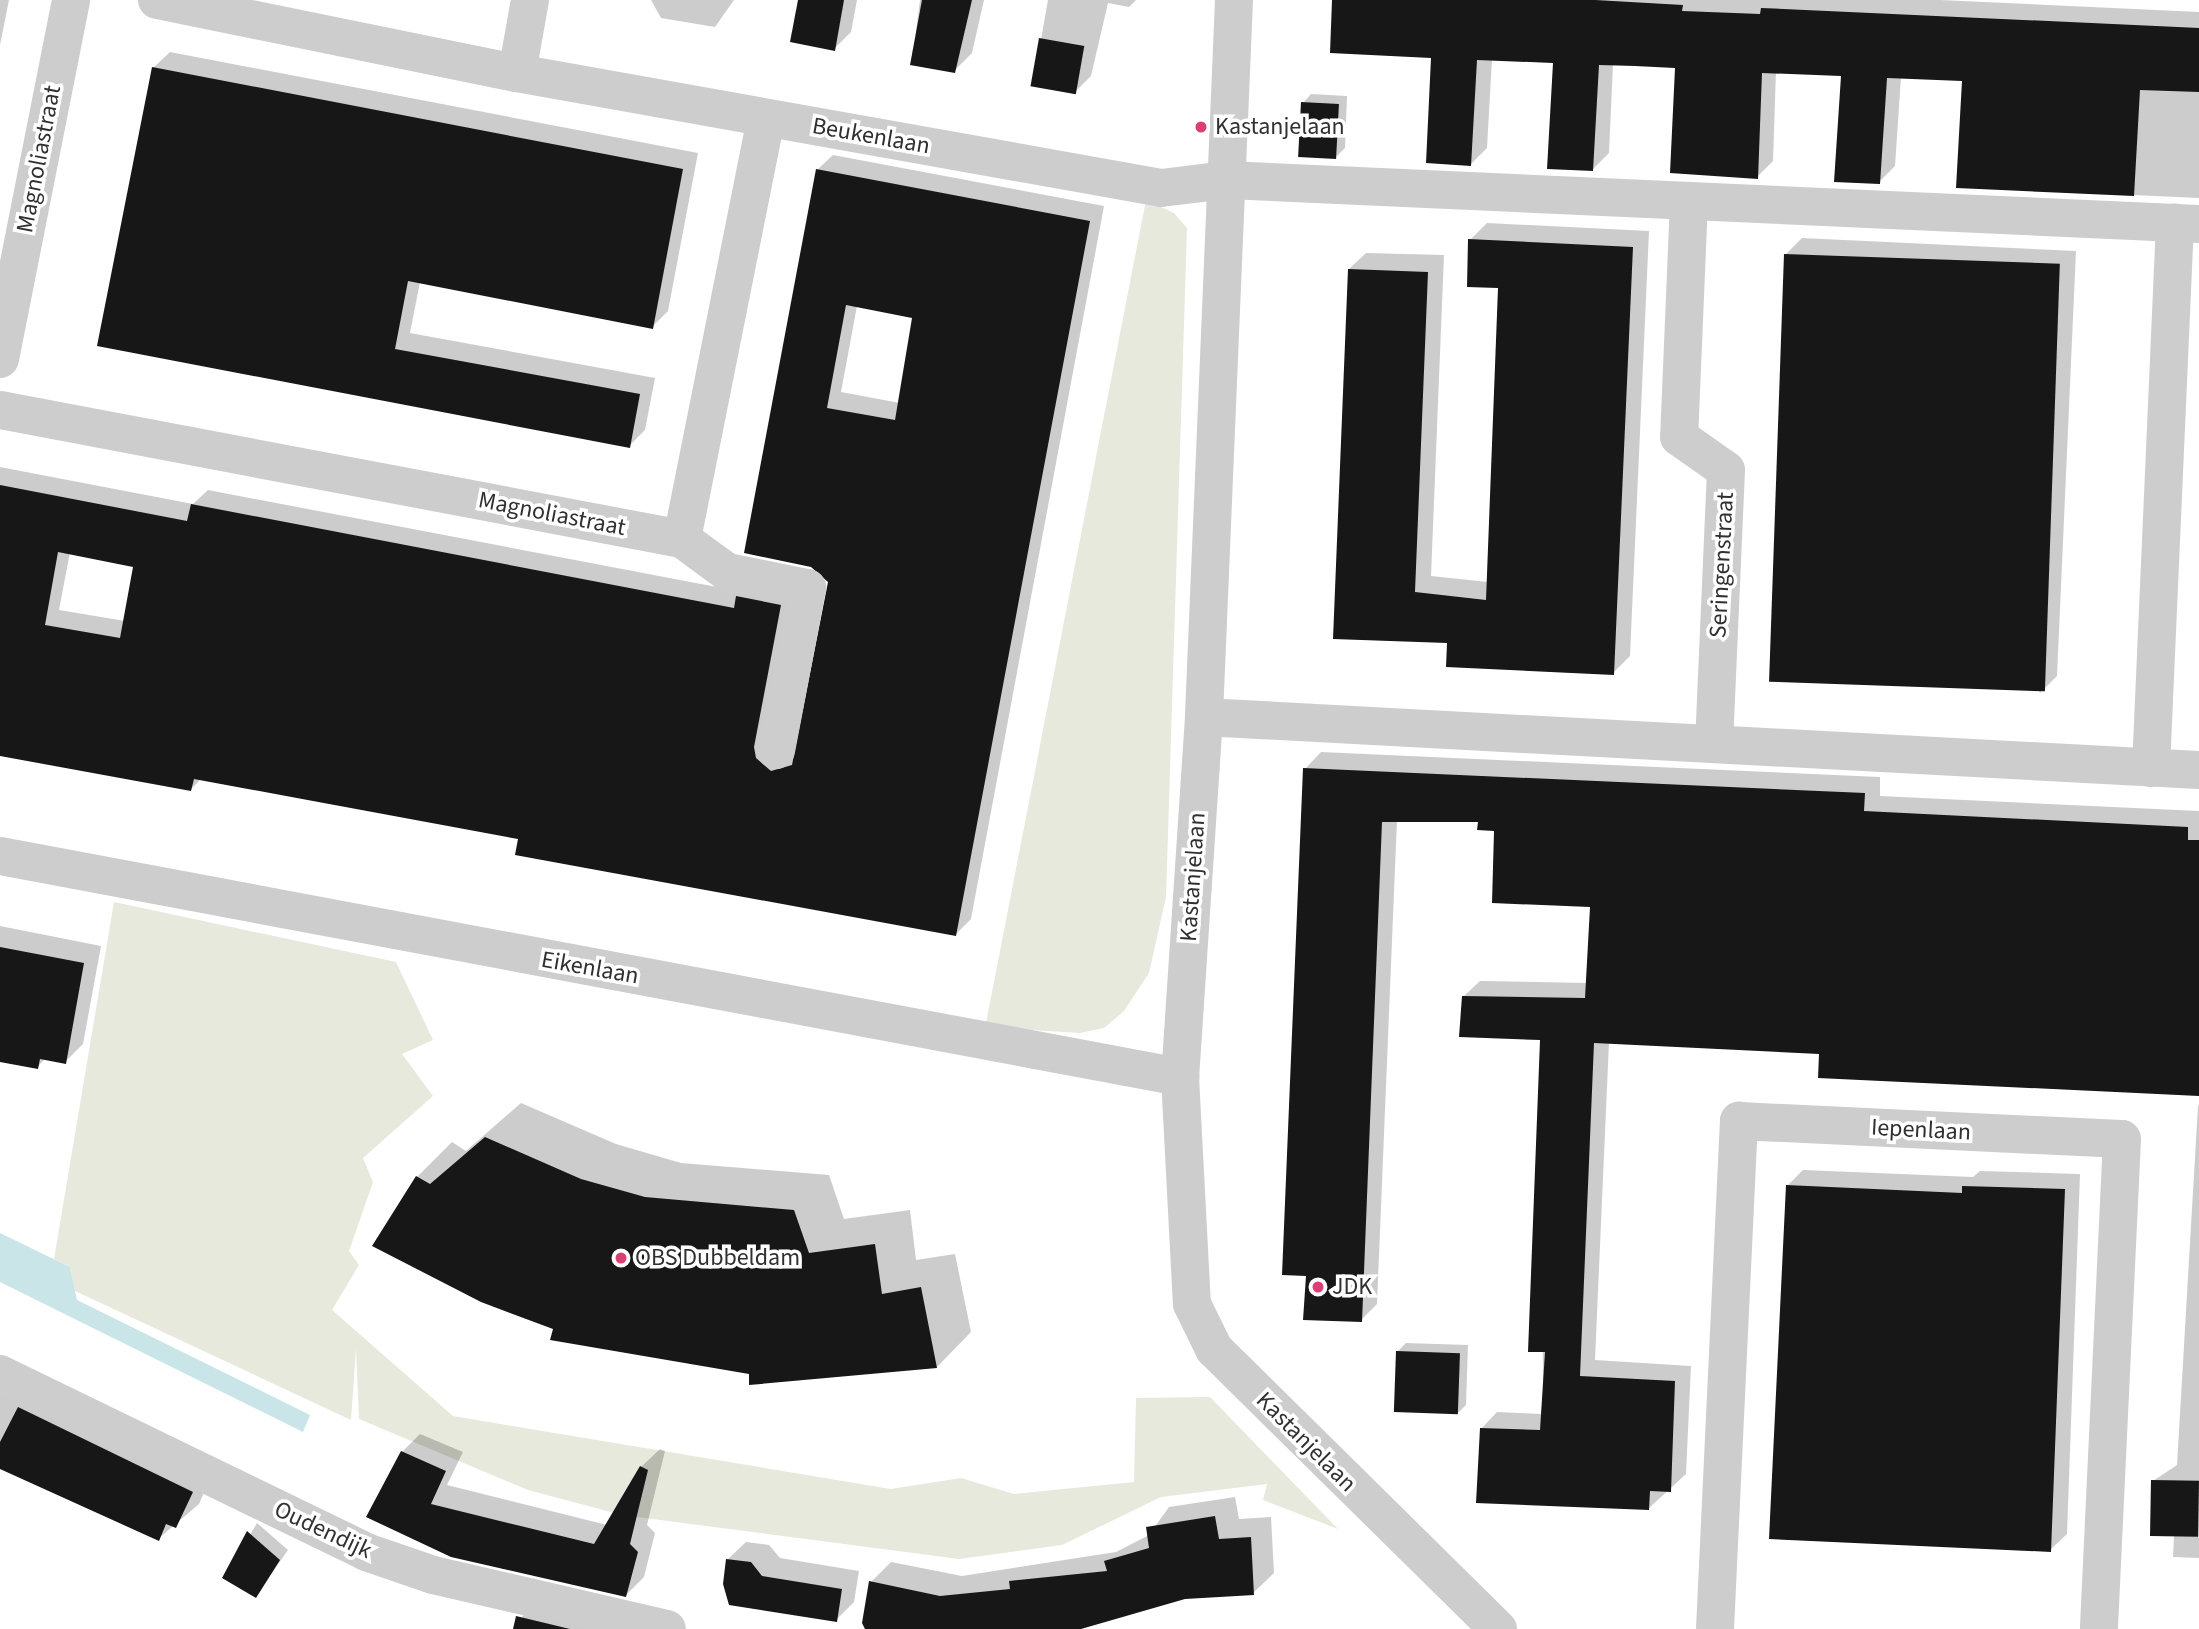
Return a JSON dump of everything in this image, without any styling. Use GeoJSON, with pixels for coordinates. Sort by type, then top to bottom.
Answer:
{"type":"FeatureCollection","features":[{"type":"Feature","properties":{"kind":"street","name":"Magnoliastraat"},"geometry":{"type":"LineString","coordinates":[[0,359],[71,0]]}},
{"type":"Feature","properties":{"kind":"street","name":"Beukenlaan"},"geometry":{"type":"LineString","coordinates":[[157,0],[517,72],[1161,188],[1226,180]]}},
{"type":"Feature","properties":{"kind":"street"},"geometry":{"type":"LineString","coordinates":[[517,72],[530,0]]}},
{"type":"Feature","properties":{"kind":"street","name":"Kastanjelaan"},"geometry":{"type":"LineString","coordinates":[[1234,0],[1204,717],[1180,1077],[1192,1304],[1214,1349],[1498,1629]]}},
{"type":"Feature","properties":{"kind":"street"},"geometry":{"type":"LineString","coordinates":[[766,118],[682,539],[727,572],[807,588],[776,750]]}},
{"type":"Feature","properties":{"kind":"street"},"geometry":{"type":"LineString","coordinates":[[1226,180],[2187,223],[2151,768]]}},
{"type":"Feature","properties":{"kind":"street","name":"Seringenstraat"},"geometry":{"type":"LineString","coordinates":[[1689,201],[1679,437],[1726,470],[1714,744]]}},
{"type":"Feature","properties":{"kind":"street","name":"Magnoliastraat"},"geometry":{"type":"LineString","coordinates":[[0,410],[682,539]]}},
{"type":"Feature","properties":{"kind":"street"},"geometry":{"type":"LineString","coordinates":[[1204,717],[2199,770]]}},
{"type":"Feature","properties":{"kind":"street","name":"Eikenlaan"},"geometry":{"type":"LineString","coordinates":[[0,856],[1180,1077]]}},
{"type":"Feature","properties":{"kind":"street","name":"Iepenlaan"},"geometry":{"type":"LineString","coordinates":[[1715,1629],[1739,1121],[2122,1139],[2099,1629]]}},
{"type":"Feature","properties":{"kind":"street","name":"Oudendijk"},"geometry":{"type":"LineString","coordinates":[[0,1374],[366,1552],[433,1575],[667,1629]]}},
{"type":"Feature","properties":{"kind":"shaded area"},"geometry":{"type":"Polygon","coordinates":[[[1146,200],[1174,213],[1187,228],[1166,897],[1149,973],[1124,1011],[1104,1028],[1080,1033],[1014,1029],[986,1023],[1146,200]]]}},
{"type":"Feature","properties":{"kind":"shaded area"},"geometry":{"type":"Polygon","coordinates":[[[114,902],[396,962],[433,1040],[402,1054],[433,1096],[363,1158],[373,1182],[349,1251],[359,1265],[332,1310],[453,1416],[891,1489],[961,1478],[1014,1494],[1134,1482],[1136,1398],[1210,1397],[1338,1529],[1263,1500],[1267,1484],[1161,1497],[1062,1545],[959,1559],[622,1515],[528,1490],[359,1419],[356,1349],[351,1420],[75,1291],[70,1267],[54,1259],[114,902]]]}},
{"type":"Feature","properties":{"kind":"water"},"geometry":{"type":"Polygon","coordinates":[[[0,1233],[70,1267],[77,1300],[310,1415],[303,1432],[0,1282],[0,1233]]]}},
{"type":"Feature","properties":{"kind":"building"},"geometry":{"type":"Polygon","coordinates":[[[798,0],[844,0],[835,51],[790,42],[798,0]]]}},
{"type":"Feature","properties":{"kind":"building"},"geometry":{"type":"Polygon","coordinates":[[[922,0],[972,0],[955,73],[910,65],[922,0]]]}},
{"type":"Feature","properties":{"kind":"building"},"geometry":{"type":"Polygon","coordinates":[[[1332,0],[1595,0],[1683,5],[1682,11],[1760,14],[1761,8],[2199,28],[2199,92],[2140,90],[2134,196],[1956,188],[1962,81],[1887,78],[1880,184],[1834,182],[1841,76],[1762,73],[1758,179],[1670,173],[1675,68],[1599,65],[1593,171],[1547,169],[1553,63],[1477,60],[1471,166],[1426,163],[1431,58],[1330,53],[1332,0]]]}},
{"type":"Feature","properties":{"kind":"building"},"geometry":{"type":"Polygon","coordinates":[[[1039,38],[1084,46],[1076,94],[1030,86],[1039,38]]]}},
{"type":"Feature","properties":{"kind":"building"},"geometry":{"type":"Polygon","coordinates":[[[152,67],[683,169],[653,329],[408,281],[395,349],[640,394],[630,448],[97,346],[152,67]]]}},
{"type":"Feature","properties":{"kind":"building"},"geometry":{"type":"Polygon","coordinates":[[[1301,102],[1339,104],[1336,159],[1298,157],[1301,102]]]}},
{"type":"Feature","properties":{"kind":"building"},"geometry":{"type":"Polygon","coordinates":[[[816,169],[1090,221],[956,936],[515,855],[518,839],[194,779],[191,791],[0,756],[0,485],[187,521],[191,504],[734,608],[736,596],[781,605],[754,747],[756,758],[771,771],[792,765],[828,582],[811,567],[744,553],[816,169]],[[846,305],[827,408],[895,420],[912,318],[846,305]],[[58,552],[45,625],[120,638],[133,567],[58,552]]]}},
{"type":"Feature","properties":{"kind":"building"},"geometry":{"type":"Polygon","coordinates":[[[1468,239],[1633,247],[1614,675],[1446,667],[1447,643],[1333,639],[1348,269],[1428,272],[1415,592],[1486,600],[1498,288],[1467,287],[1468,239]]]}},
{"type":"Feature","properties":{"kind":"building"},"geometry":{"type":"Polygon","coordinates":[[[1784,254],[2060,264],[2045,691],[1769,682],[1784,254]]]}},
{"type":"Feature","properties":{"kind":"building"},"geometry":{"type":"Polygon","coordinates":[[[1303,768],[1865,793],[1864,811],[2188,827],[2188,840],[2199,840],[2199,1096],[1818,1078],[1819,1054],[1594,1043],[1580,1376],[1675,1381],[1671,1492],[1650,1491],[1649,1510],[1476,1503],[1480,1428],[1540,1430],[1545,1352],[1528,1352],[1540,1040],[1459,1037],[1462,996],[1585,998],[1590,907],[1492,903],[1494,831],[1477,830],[1478,822],[1382,822],[1362,1322],[1303,1320],[1306,1276],[1282,1275],[1303,768]]]}},
{"type":"Feature","properties":{"kind":"building"},"geometry":{"type":"Polygon","coordinates":[[[0,947],[84,963],[66,1064],[40,1059],[38,1069],[0,1062],[0,947]]]}},
{"type":"Feature","properties":{"kind":"building"},"geometry":{"type":"Polygon","coordinates":[[[485,1137],[581,1179],[645,1197],[794,1210],[809,1253],[875,1244],[882,1294],[921,1287],[937,1368],[749,1385],[749,1374],[550,1340],[553,1329],[481,1302],[372,1246],[416,1176],[430,1184],[485,1137]]]}},
{"type":"Feature","properties":{"kind":"building"},"geometry":{"type":"Polygon","coordinates":[[[1786,1185],[1962,1193],[1962,1186],[2065,1189],[2051,1552],[1769,1539],[1786,1185]]]}},
{"type":"Feature","properties":{"kind":"building"},"geometry":{"type":"Polygon","coordinates":[[[1396,1351],[1460,1353],[1458,1414],[1394,1412],[1396,1351]]]}},
{"type":"Feature","properties":{"kind":"building"},"geometry":{"type":"Polygon","coordinates":[[[18,1407],[193,1492],[176,1528],[166,1524],[159,1541],[0,1469],[0,1442],[18,1407]]]}},
{"type":"Feature","properties":{"kind":"building"},"geometry":{"type":"Polygon","coordinates":[[[401,1451],[446,1471],[431,1504],[594,1544],[640,1466],[648,1470],[630,1544],[638,1552],[626,1597],[451,1557],[366,1517],[401,1451]]]}},
{"type":"Feature","properties":{"kind":"building"},"geometry":{"type":"Polygon","coordinates":[[[2151,1480],[2199,1481],[2198,1537],[2150,1536],[2151,1480]]]}},
{"type":"Feature","properties":{"kind":"building"},"geometry":{"type":"Polygon","coordinates":[[[1215,1516],[1219,1539],[1251,1537],[1254,1595],[1185,1599],[1081,1629],[865,1629],[862,1623],[869,1581],[940,1596],[1010,1589],[1009,1581],[1107,1571],[1104,1561],[1149,1548],[1146,1527],[1215,1516]]]}},
{"type":"Feature","properties":{"kind":"building"},"geometry":{"type":"Polygon","coordinates":[[[247,1531],[280,1560],[256,1598],[222,1578],[247,1531]]]}},
{"type":"Feature","properties":{"kind":"building"},"geometry":{"type":"Polygon","coordinates":[[[726,1559],[751,1562],[762,1576],[842,1589],[837,1622],[729,1605],[723,1584],[726,1559]]]}},
{"type":"Feature","properties":{"kind":"building"},"geometry":{"type":"Polygon","coordinates":[[[516,1616],[570,1629],[513,1629],[516,1616]]]}},
{"type":"Feature","properties":{"kind":"place","name":"Kastanjelaan"},"geometry":{"type":"Point","coordinates":[1201,127]}},
{"type":"Feature","properties":{"kind":"place","name":"OBS Dubbeldam"},"geometry":{"type":"Point","coordinates":[621,1258]}},
{"type":"Feature","properties":{"kind":"place","name":"JDK"},"geometry":{"type":"Point","coordinates":[1318,1287]}}]}
